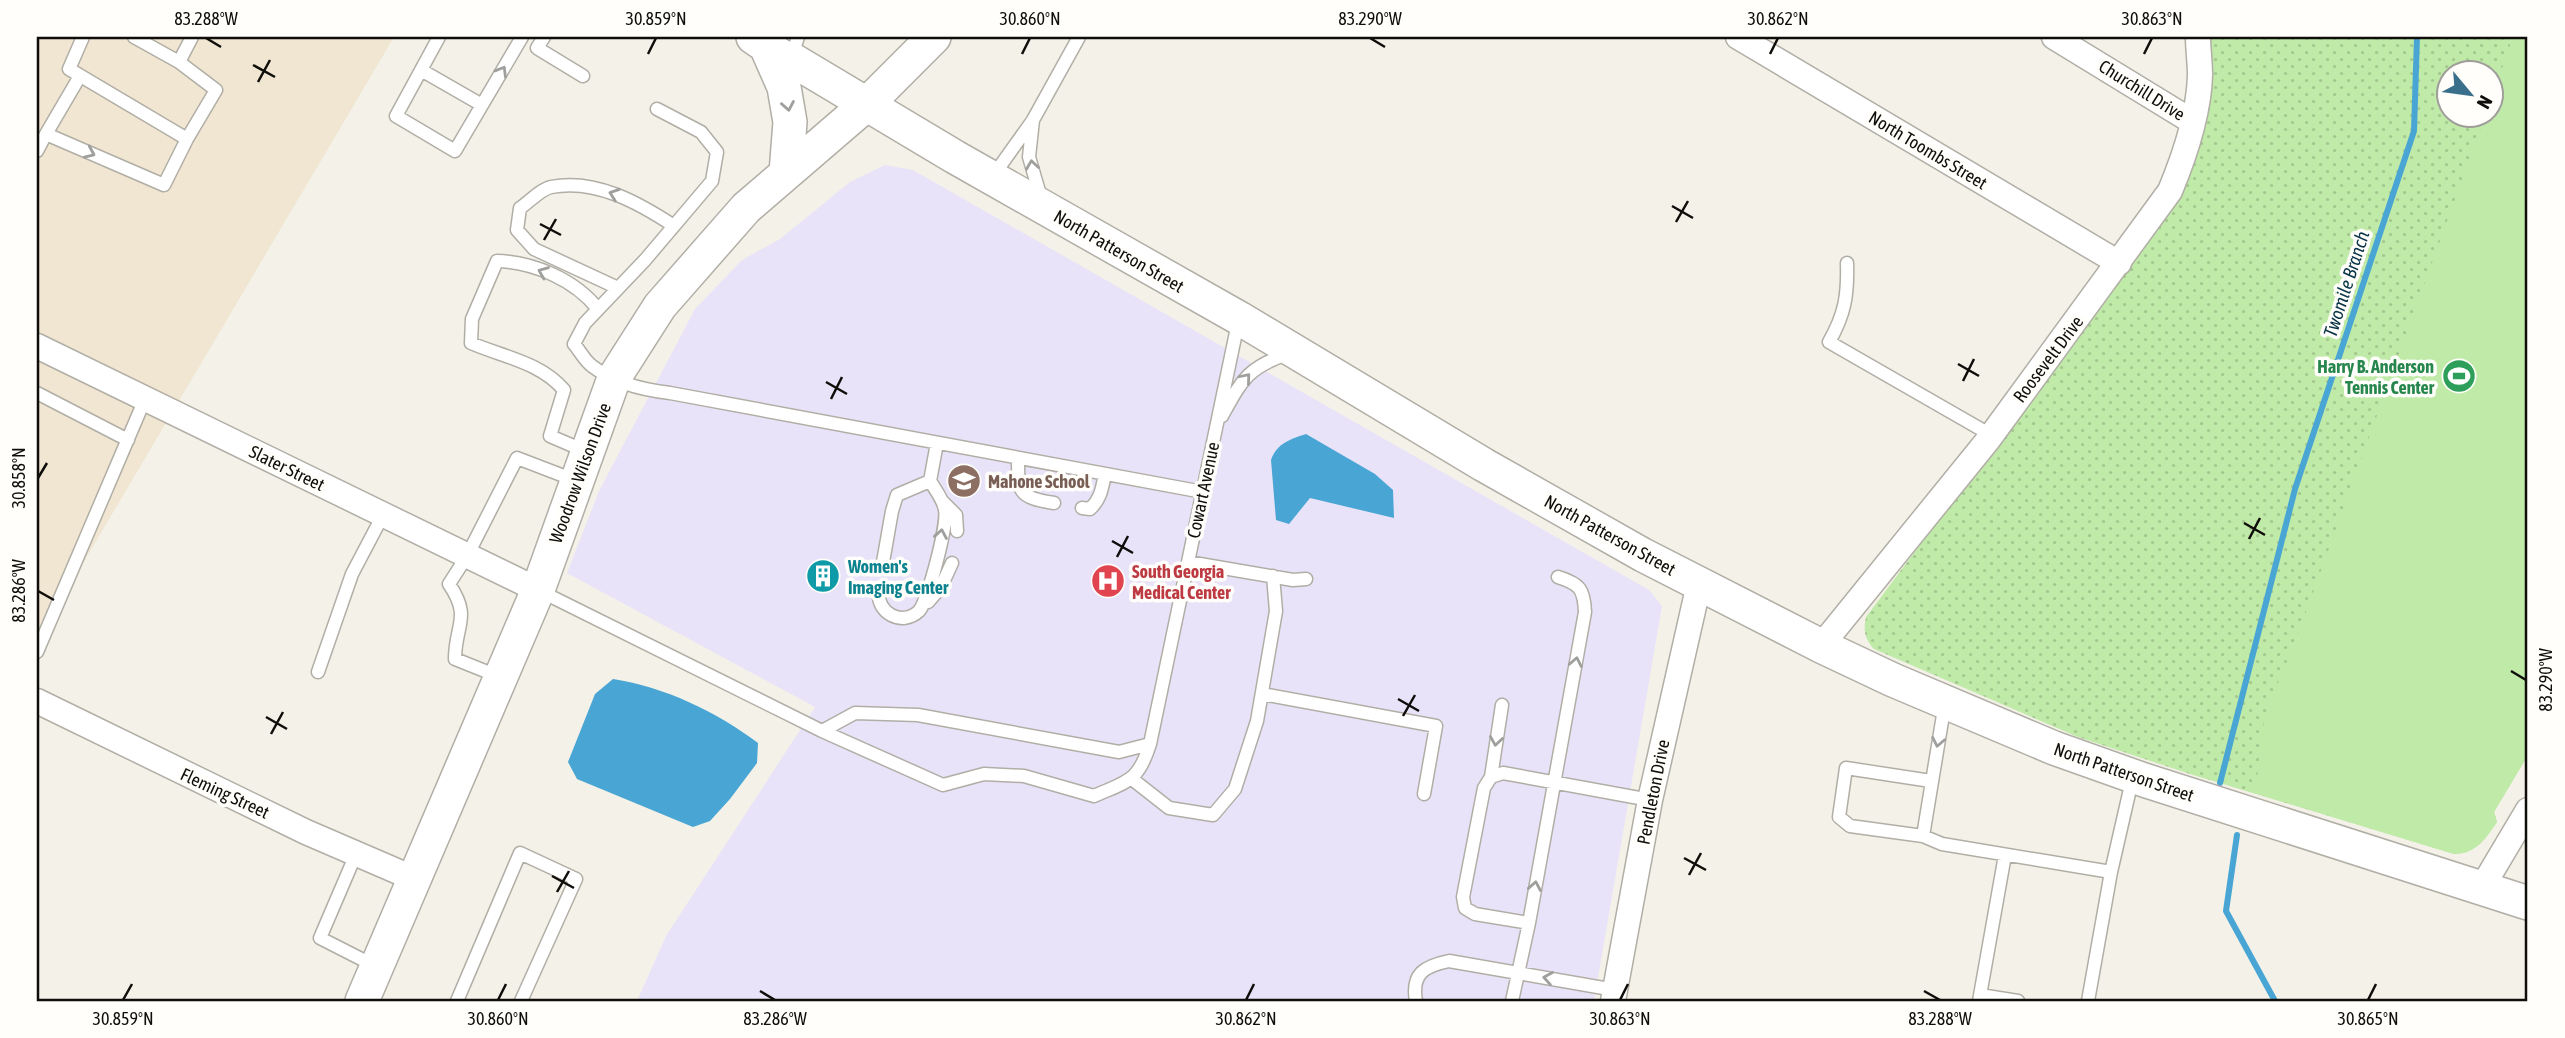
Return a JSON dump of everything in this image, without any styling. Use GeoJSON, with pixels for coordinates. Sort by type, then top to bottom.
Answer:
{"type":"FeatureCollection","features":[{"type":"Feature","properties":{"kind":"main road","name":"Woodrow Wilson Drive"},"geometry":{"type":"LineString","coordinates":[[362,1001],[538,590],[614,379],[660,306],[746,208],[868,103],[934,37]]}},
{"type":"Feature","properties":{"kind":"main road","name":"North Patterson Street"},"geometry":{"type":"LineString","coordinates":[[770,42],[991,178],[1239,318],[1484,465],[1699,584],[1821,646],[1945,703],[2053,748],[2528,903]]}},
{"type":"Feature","properties":{"kind":"main road"},"geometry":{"type":"LineString","coordinates":[[770,42],[784,88],[790,122],[786,173]]}},
{"type":"Feature","properties":{"kind":"street","name":"North Toombs Street"},"geometry":{"type":"LineString","coordinates":[[1738,37],[2119,263]]}},
{"type":"Feature","properties":{"kind":"street","name":"Churchill Drive"},"geometry":{"type":"LineString","coordinates":[[2054,37],[2193,122]]}},
{"type":"Feature","properties":{"kind":"street","name":"Roosevelt Drive"},"geometry":{"type":"LineString","coordinates":[[1821,646],[1991,435],[2170,191],[2193,122],[2200,77],[2198,37]]}},
{"type":"Feature","properties":{"kind":"street","name":"Slater Street"},"geometry":{"type":"LineString","coordinates":[[37,346],[538,590]]}},
{"type":"Feature","properties":{"kind":"street","name":"Pendleton Drive"},"geometry":{"type":"LineString","coordinates":[[1614,995],[1650,800],[1699,584]]}},
{"type":"Feature","properties":{"kind":"street","name":"Fleming Street"},"geometry":{"type":"LineString","coordinates":[[37,701],[183,773],[415,879]]}},
{"type":"Feature","properties":{"kind":"street"},"geometry":{"type":"LineString","coordinates":[[2481,889],[2528,810]]}},
{"type":"Feature","properties":{"kind":"lane"},"geometry":{"type":"LineString","coordinates":[[83,37],[69,69],[187,139]]}},
{"type":"Feature","properties":{"kind":"lane"},"geometry":{"type":"LineString","coordinates":[[46,134],[164,185],[216,90],[179,62],[134,37]]}},
{"type":"Feature","properties":{"kind":"lane"},"geometry":{"type":"LineString","coordinates":[[179,62],[192,37]]}},
{"type":"Feature","properties":{"kind":"lane"},"geometry":{"type":"LineString","coordinates":[[439,37],[396,116],[455,151],[522,37]]}},
{"type":"Feature","properties":{"kind":"lane"},"geometry":{"type":"LineString","coordinates":[[544,37],[537,48],[583,76]]}},
{"type":"Feature","properties":{"kind":"lane"},"geometry":{"type":"LineString","coordinates":[[991,178],[1032,120],[1079,37]]}},
{"type":"Feature","properties":{"kind":"lane"},"geometry":{"type":"LineString","coordinates":[[421,70],[482,105]]}},
{"type":"Feature","properties":{"kind":"lane"},"geometry":{"type":"LineString","coordinates":[[37,151],[80,76]]}},
{"type":"Feature","properties":{"kind":"lane"},"geometry":{"type":"LineString","coordinates":[[657,109],[701,132],[717,152],[712,181],[585,323],[575,344],[591,365],[614,379],[645,390],[1203,492]]}},
{"type":"Feature","properties":{"kind":"lane"},"geometry":{"type":"LineString","coordinates":[[1032,120],[1030,157],[1044,208]]}},
{"type":"Feature","properties":{"kind":"lane"},"geometry":{"type":"LineString","coordinates":[[618,288],[534,249],[517,230],[520,208],[550,187],[583,186],[614,193],[647,208],[674,226]]}},
{"type":"Feature","properties":{"kind":"lane"},"geometry":{"type":"LineString","coordinates":[[582,467],[550,436],[564,390],[546,373],[518,359],[471,344],[472,319],[497,261],[518,261],[561,279],[586,293],[598,309]]}},
{"type":"Feature","properties":{"kind":"lane"},"geometry":{"type":"LineString","coordinates":[[1847,263],[1848,291],[1841,321],[1829,342],[1991,435]]}},
{"type":"Feature","properties":{"kind":"lane","name":"Cowart Avenue"},"geometry":{"type":"LineString","coordinates":[[1132,779],[1143,765],[1150,744],[1239,318]]}},
{"type":"Feature","properties":{"kind":"lane"},"geometry":{"type":"LineString","coordinates":[[1216,425],[1238,388],[1256,367],[1294,351]]}},
{"type":"Feature","properties":{"kind":"lane"},"geometry":{"type":"LineString","coordinates":[[37,393],[128,440]]}},
{"type":"Feature","properties":{"kind":"lane"},"geometry":{"type":"LineString","coordinates":[[37,652],[145,399]]}},
{"type":"Feature","properties":{"kind":"lane"},"geometry":{"type":"LineString","coordinates":[[920,610],[928,594],[946,510],[930,481],[937,443]]}},
{"type":"Feature","properties":{"kind":"lane"},"geometry":{"type":"LineString","coordinates":[[500,677],[455,659],[455,646],[463,618],[459,600],[449,584],[467,556],[517,458],[582,467]]}},
{"type":"Feature","properties":{"kind":"lane"},"geometry":{"type":"LineString","coordinates":[[1018,458],[1018,483],[1024,495],[1054,503]]}},
{"type":"Feature","properties":{"kind":"lane"},"geometry":{"type":"LineString","coordinates":[[1083,508],[1090,509],[1096,503],[1101,494],[1105,474]]}},
{"type":"Feature","properties":{"kind":"lane"},"geometry":{"type":"LineString","coordinates":[[883,562],[897,495],[930,481]]}},
{"type":"Feature","properties":{"kind":"lane"},"geometry":{"type":"LineString","coordinates":[[940,499],[956,515],[957,531]]}},
{"type":"Feature","properties":{"kind":"lane"},"geometry":{"type":"LineString","coordinates":[[318,671],[352,574],[383,515]]}},
{"type":"Feature","properties":{"kind":"lane"},"geometry":{"type":"LineString","coordinates":[[1188,562],[1273,576],[1305,585]]}},
{"type":"Feature","properties":{"kind":"lane"},"geometry":{"type":"LineString","coordinates":[[878,591],[877,600],[885,611],[895,618],[909,618],[942,587],[953,563]]}},
{"type":"Feature","properties":{"kind":"lane"},"geometry":{"type":"LineString","coordinates":[[538,590],[822,731],[943,785],[984,775],[1024,776],[1094,796],[1132,779],[1169,808],[1213,814],[1236,789],[1257,721],[1276,611],[1273,576]]}},
{"type":"Feature","properties":{"kind":"lane"},"geometry":{"type":"LineString","coordinates":[[1512,1001],[1529,923],[1585,612],[1584,595],[1575,583],[1558,577]]}},
{"type":"Feature","properties":{"kind":"lane"},"geometry":{"type":"LineString","coordinates":[[1262,694],[1436,726],[1424,794]]}},
{"type":"Feature","properties":{"kind":"lane"},"geometry":{"type":"LineString","coordinates":[[1923,836],[1945,703]]}},
{"type":"Feature","properties":{"kind":"lane"},"geometry":{"type":"LineString","coordinates":[[1502,705],[1491,777],[1484,788],[1463,897],[1465,908],[1475,914],[1529,923]]}},
{"type":"Feature","properties":{"kind":"lane"},"geometry":{"type":"LineString","coordinates":[[822,731],[855,712],[918,715],[1119,752],[1150,744]]}},
{"type":"Feature","properties":{"kind":"lane"},"geometry":{"type":"LineString","coordinates":[[1931,780],[1846,768],[1839,817],[1850,826],[1923,836],[1942,844],[2111,872]]}},
{"type":"Feature","properties":{"kind":"lane"},"geometry":{"type":"LineString","coordinates":[[1491,777],[1503,773],[1650,800]]}},
{"type":"Feature","properties":{"kind":"lane"},"geometry":{"type":"LineString","coordinates":[[2088,1001],[2111,872],[2133,776]]}},
{"type":"Feature","properties":{"kind":"lane"},"geometry":{"type":"LineString","coordinates":[[457,1001],[520,853],[576,879],[521,1001]]}},
{"type":"Feature","properties":{"kind":"lane"},"geometry":{"type":"LineString","coordinates":[[356,854],[320,938],[377,966]]}},
{"type":"Feature","properties":{"kind":"lane"},"geometry":{"type":"LineString","coordinates":[[2005,855],[1979,998],[2018,1001]]}},
{"type":"Feature","properties":{"kind":"lane"},"geometry":{"type":"LineString","coordinates":[[1416,1001],[1414,990],[1419,975],[1429,966],[1449,961],[1517,972],[1614,995]]}},
{"type":"Feature","properties":{"kind":"shaded area"},"geometry":{"type":"Polygon","coordinates":[[[37,37],[394,37],[37,641],[37,37]]]}},
{"type":"Feature","properties":{"kind":"shaded area","name":"South Georgia Medical Center"},"geometry":{"type":"Polygon","coordinates":[[[885,165],[913,170],[1649,590],[1662,606],[1594,1001],[637,1001],[666,936],[815,707],[567,573],[599,491],[695,309],[742,260],[780,239],[850,182],[885,165]]]}},
{"type":"Feature","properties":{"kind":"green space"},"geometry":{"type":"Polygon","coordinates":[[[2205,37],[2528,37],[2528,755],[2494,812],[2497,822],[2474,848],[2454,854],[2078,737],[1874,649],[1865,631],[1866,617],[2155,231],[2205,37]]]}},
{"type":"Feature","properties":{"kind":"green space","name":"Harry B. Anderson Tennis Center"},"geometry":{"type":"Polygon","coordinates":[[[2513,37],[2528,37],[2528,755],[2494,812],[2497,822],[2489,834],[2474,848],[2454,854],[2255,793],[2265,714],[2297,637],[2480,130],[2506,130],[2505,60],[2513,37]]]}},
{"type":"Feature","properties":{"kind":"water"},"geometry":{"type":"Polygon","coordinates":[[[1306,434],[1375,474],[1393,490],[1394,518],[1310,498],[1289,524],[1276,520],[1271,460],[1281,446],[1306,434]]]}},
{"type":"Feature","properties":{"kind":"water"},"geometry":{"type":"Polygon","coordinates":[[[613,679],[652,688],[690,702],[758,743],[757,763],[710,821],[693,827],[577,779],[568,762],[595,694],[613,679]]]}},
{"type":"Feature","properties":{"kind":"waterway","name":"Twomile Branch"},"geometry":{"type":"LineString","coordinates":[[2220,783],[2295,489],[2414,131],[2417,37]]}},
{"type":"Feature","properties":{"kind":"waterway"},"geometry":{"type":"LineString","coordinates":[[2237,835],[2226,911],[2275,1001]]}},
{"type":"Feature","properties":{"kind":"place","name":"Harry B. Anderson Tennis Center"},"geometry":{"type":"Point","coordinates":[2459,376]}},
{"type":"Feature","properties":{"kind":"place","name":"Mahone School"},"geometry":{"type":"Point","coordinates":[964,481]}},
{"type":"Feature","properties":{"kind":"place","name":"Women's Imaging Center"},"geometry":{"type":"Point","coordinates":[823,576]}},
{"type":"Feature","properties":{"kind":"place","name":"South Georgia Medical Center"},"geometry":{"type":"Point","coordinates":[1108,581]}}]}
